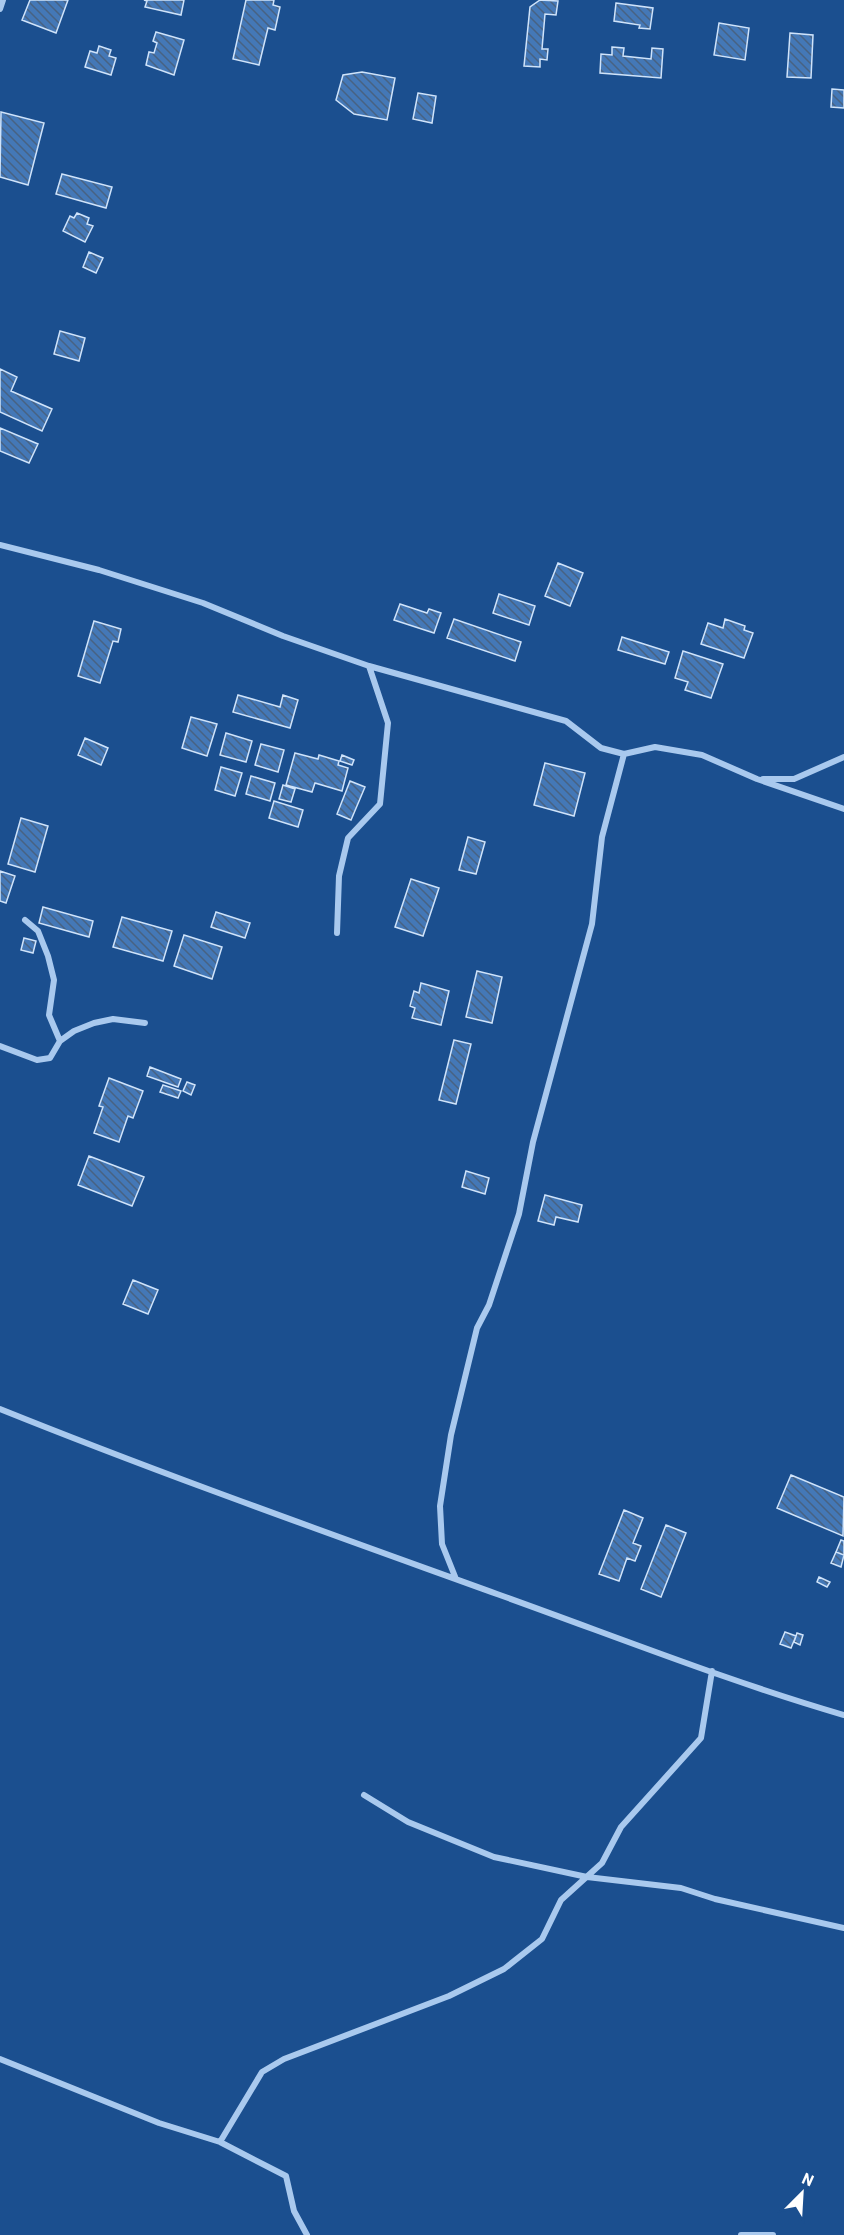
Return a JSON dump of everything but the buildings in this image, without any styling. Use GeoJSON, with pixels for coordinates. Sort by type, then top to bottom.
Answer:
{"type":"FeatureCollection","features":[{"type":"Feature","properties":{"kind":"street"},"geometry":{"type":"LineString","coordinates":[[0,9],[3,0]]}},
{"type":"Feature","properties":{"kind":"street"},"geometry":{"type":"LineString","coordinates":[[0,545],[99,570],[193,600],[283,636],[369,666],[566,721],[601,747],[624,754],[655,747],[702,755],[757,779],[844,809]]}},
{"type":"Feature","properties":{"kind":"street"},"geometry":{"type":"LineString","coordinates":[[337,933],[339,876],[348,838],[380,804],[388,723],[369,666]]}},
{"type":"Feature","properties":{"kind":"street"},"geometry":{"type":"LineString","coordinates":[[456,1579],[442,1544],[440,1506],[451,1435],[477,1328],[489,1305],[519,1214],[533,1142],[592,924],[602,837],[624,754]]}},
{"type":"Feature","properties":{"kind":"street"},"geometry":{"type":"LineString","coordinates":[[757,779],[794,779],[844,757]]}},
{"type":"Feature","properties":{"kind":"street"},"geometry":{"type":"LineString","coordinates":[[25,920],[38,931],[48,956],[54,980],[49,1015],[60,1041]]}},
{"type":"Feature","properties":{"kind":"street"},"geometry":{"type":"LineString","coordinates":[[0,1046],[37,1060],[50,1058],[60,1041],[74,1031],[94,1023],[113,1019],[145,1023]]}},
{"type":"Feature","properties":{"kind":"street"},"geometry":{"type":"LineString","coordinates":[[0,1409],[87,1444],[456,1579],[712,1671],[844,1715]]}},
{"type":"Feature","properties":{"kind":"street"},"geometry":{"type":"LineString","coordinates":[[220,2142],[262,2072],[284,2059],[449,1996],[504,1969],[542,1940],[561,1900],[602,1863],[621,1827],[701,1738],[712,1671]]}},
{"type":"Feature","properties":{"kind":"street"},"geometry":{"type":"LineString","coordinates":[[364,1795],[408,1822],[494,1857],[587,1877],[681,1888],[715,1899],[844,1928]]}},
{"type":"Feature","properties":{"kind":"street"},"geometry":{"type":"LineString","coordinates":[[0,2059],[159,2123],[220,2142],[286,2176],[294,2211],[307,2235]]}},
{"type":"Feature","properties":{"kind":"street"},"geometry":{"type":"LineString","coordinates":[[741,2235],[773,2235]]}}]}
